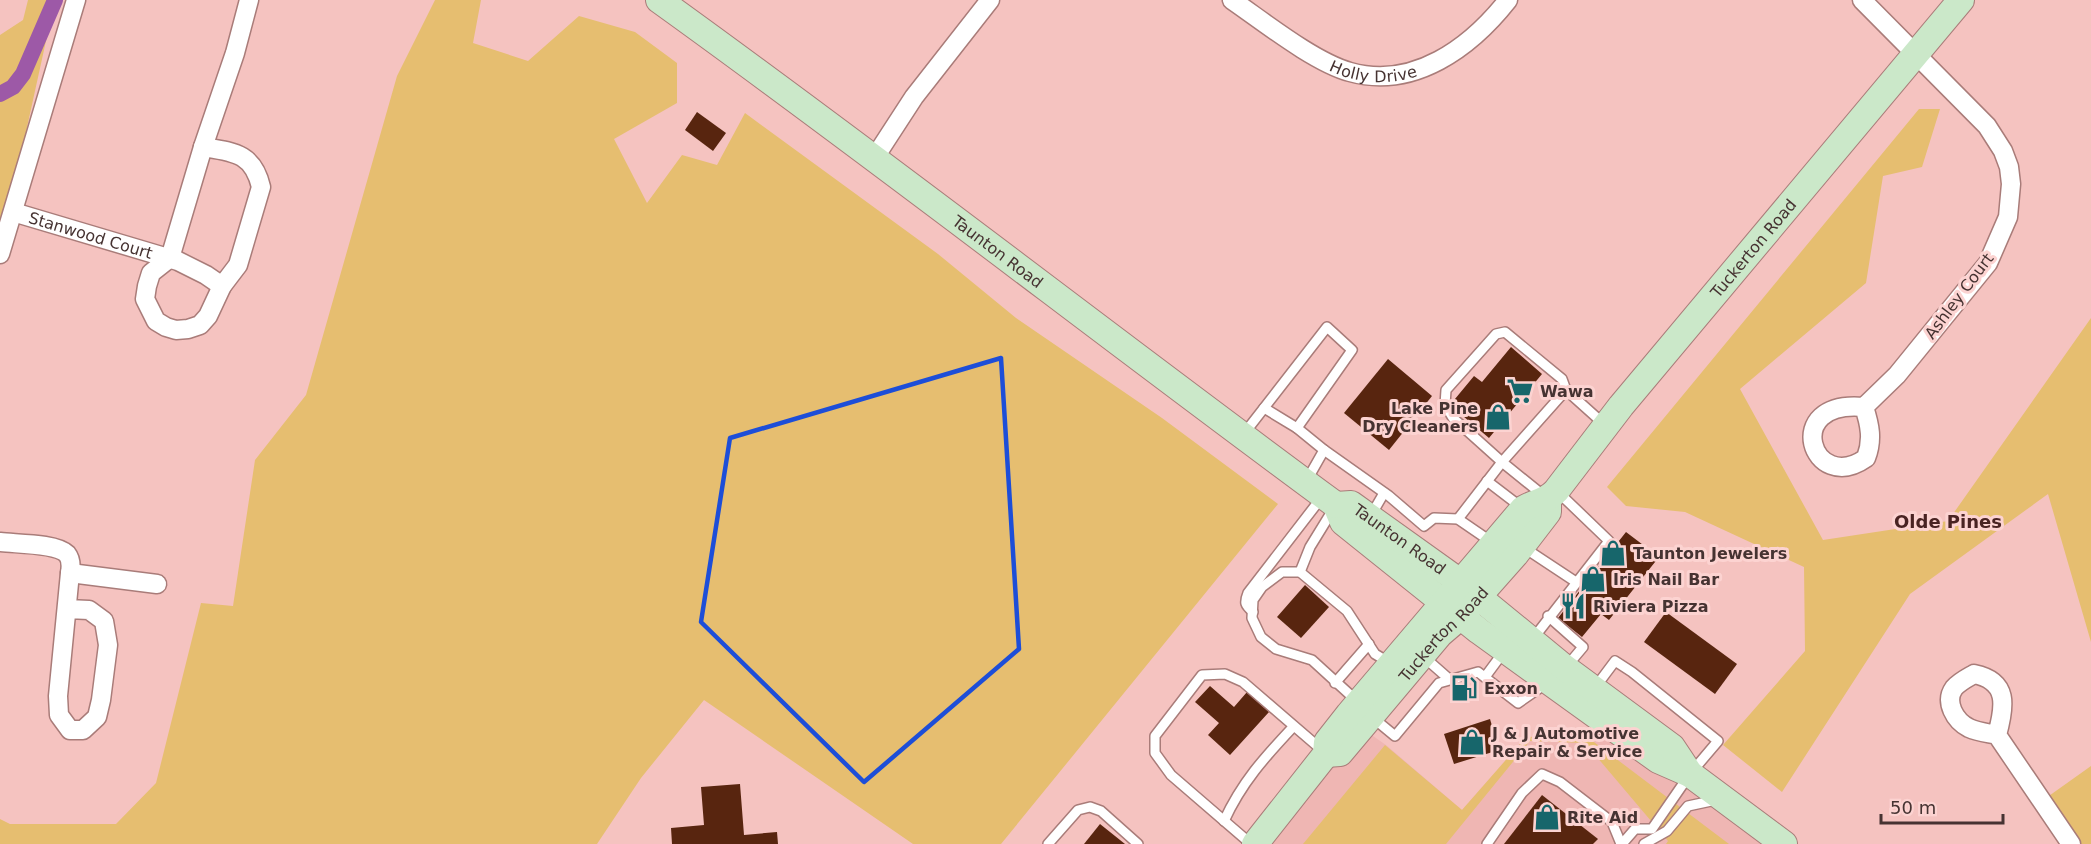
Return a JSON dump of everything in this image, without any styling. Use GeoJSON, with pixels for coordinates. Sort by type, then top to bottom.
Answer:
{"type":"FeatureCollection","features":[{"type":"Feature","properties":{"kind":"main road","name":"Taunton Road"},"geometry":{"type":"LineString","coordinates":[[659,0],[875,157],[1026,274],[1321,494],[1343,522],[1452,609],[1506,649],[1558,674]]}},
{"type":"Feature","properties":{"kind":"main road","name":"Tuckerton Road"},"geometry":{"type":"LineString","coordinates":[[1468,589],[1522,547],[1548,512],[1552,495],[1621,406],[1961,0]]}},
{"type":"Feature","properties":{"kind":"main road","name":"Taunton Road"},"geometry":{"type":"LineString","coordinates":[[1321,494],[1351,504],[1370,517],[1418,536],[1468,589],[1531,641],[1558,674]]}},
{"type":"Feature","properties":{"kind":"main road"},"geometry":{"type":"LineString","coordinates":[[1523,509],[1552,495]]}},
{"type":"Feature","properties":{"kind":"main road","name":"Tuckerton Road"},"geometry":{"type":"LineString","coordinates":[[1365,710],[1392,664],[1452,609],[1468,589],[1494,544],[1523,509]]}},
{"type":"Feature","properties":{"kind":"main road","name":"Tuckerton Road"},"geometry":{"type":"LineString","coordinates":[[1253,844],[1326,754],[1327,742],[1423,656],[1440,634],[1452,609]]}},
{"type":"Feature","properties":{"kind":"main road"},"geometry":{"type":"LineString","coordinates":[[1558,674],[1594,689],[1672,747],[1690,774]]}},
{"type":"Feature","properties":{"kind":"main road"},"geometry":{"type":"LineString","coordinates":[[1558,674],[1658,760],[1690,774],[1784,844]]}},
{"type":"Feature","properties":{"kind":"street"},"geometry":{"type":"LineString","coordinates":[[0,254],[76,0]]}},
{"type":"Feature","properties":{"kind":"street","name":"Stanwood Court"},"geometry":{"type":"LineString","coordinates":[[203,147],[241,155],[258,174],[261,187],[238,265],[222,286],[208,316],[200,325],[188,330],[176,330],[156,321],[145,299],[151,273],[170,258],[203,147],[235,53],[249,0]]}},
{"type":"Feature","properties":{"kind":"street"},"geometry":{"type":"LineString","coordinates":[[875,157],[914,97],[990,0]]}},
{"type":"Feature","properties":{"kind":"street","name":"Holly Drive"},"geometry":{"type":"LineString","coordinates":[[1232,0],[1333,66],[1367,75],[1406,73],[1427,68],[1443,60],[1475,36],[1508,0]]}},
{"type":"Feature","properties":{"kind":"street","name":"Ashley Court"},"geometry":{"type":"LineString","coordinates":[[1862,0],[1880,21],[1917,54],[1987,126],[2003,151],[2009,167],[2011,200],[2008,217],[1988,263],[1897,375],[1864,407]]}},
{"type":"Feature","properties":{"kind":"street","name":"Stanwood Court"},"geometry":{"type":"LineString","coordinates":[[13,212],[170,258],[206,275],[222,286]]}},
{"type":"Feature","properties":{"kind":"street"},"geometry":{"type":"LineString","coordinates":[[0,542],[56,547],[68,555],[71,563],[58,696],[59,715],[70,730],[83,730],[96,717],[101,700],[108,645],[104,621],[89,610],[67,609]]}},
{"type":"Feature","properties":{"kind":"street"},"geometry":{"type":"LineString","coordinates":[[70,573],[157,584]]}},
{"type":"Feature","properties":{"kind":"street"},"geometry":{"type":"LineString","coordinates":[[1997,735],[2071,844]]}},
{"type":"Feature","properties":{"kind":"lane"},"geometry":{"type":"LineString","coordinates":[[1243,435],[1327,327],[1352,350],[1297,428]]}},
{"type":"Feature","properties":{"kind":"lane"},"geometry":{"type":"LineString","coordinates":[[1531,641],[1548,616],[1609,541],[1552,495],[1502,462],[1453,418],[1445,405],[1446,390],[1496,334],[1505,332],[1562,379],[1566,390],[1606,426]]}},
{"type":"Feature","properties":{"kind":"lane"},"geometry":{"type":"LineString","coordinates":[[1458,519],[1502,462],[1566,390]]}},
{"type":"Feature","properties":{"kind":"lane"},"geometry":{"type":"LineString","coordinates":[[1264,408],[1297,428],[1384,493],[1418,536],[1434,518],[1458,519],[1494,544]]}},
{"type":"Feature","properties":{"kind":"lane"},"geometry":{"type":"LineString","coordinates":[[1300,572],[1310,547],[1321,494],[1324,450]]}},
{"type":"Feature","properties":{"kind":"lane"},"geometry":{"type":"LineString","coordinates":[[1487,481],[1523,509]]}},
{"type":"Feature","properties":{"kind":"lane"},"geometry":{"type":"LineString","coordinates":[[1370,517],[1384,493]]}},
{"type":"Feature","properties":{"kind":"lane"},"geometry":{"type":"LineString","coordinates":[[1253,612],[1245,605],[1244,601],[1248,593],[1321,494]]}},
{"type":"Feature","properties":{"kind":"lane"},"geometry":{"type":"LineString","coordinates":[[1522,547],[1576,582]]}},
{"type":"Feature","properties":{"kind":"lane"},"geometry":{"type":"LineString","coordinates":[[1392,664],[1375,654],[1347,611],[1300,572],[1282,572],[1262,587],[1252,600],[1252,618],[1261,637],[1276,649],[1312,660],[1395,736],[1440,683],[1449,679],[1478,672],[1518,703],[1558,674],[1583,646],[1548,616]]}},
{"type":"Feature","properties":{"kind":"lane"},"geometry":{"type":"LineString","coordinates":[[1335,683],[1369,644]]}},
{"type":"Feature","properties":{"kind":"lane"},"geometry":{"type":"LineString","coordinates":[[1485,677],[1506,649]]}},
{"type":"Feature","properties":{"kind":"lane"},"geometry":{"type":"LineString","coordinates":[[1423,656],[1449,679]]}},
{"type":"Feature","properties":{"kind":"lane"},"geometry":{"type":"LineString","coordinates":[[1487,844],[1522,793],[1542,774],[1560,782],[1612,822],[1621,844],[1635,829],[1653,829],[1690,774],[1718,741],[1632,672],[1614,661],[1594,689]]}},
{"type":"Feature","properties":{"kind":"lane"},"geometry":{"type":"LineString","coordinates":[[1253,844],[1171,774],[1155,753],[1155,736],[1202,675],[1225,674],[1243,682],[1326,754]]}},
{"type":"Feature","properties":{"kind":"lane"},"geometry":{"type":"LineString","coordinates":[[1224,821],[1236,794],[1255,768],[1293,727]]}},
{"type":"Feature","properties":{"kind":"lane"},"geometry":{"type":"LineString","coordinates":[[1644,844],[1667,831],[1688,806],[1723,798]]}},
{"type":"Feature","properties":{"kind":"lane"},"geometry":{"type":"LineString","coordinates":[[1048,844],[1078,810],[1090,807],[1100,810],[1138,844]]}},
{"type":"Feature","properties":{"kind":"highlighted area"},"geometry":{"type":"Polygon","coordinates":[[[1001,358],[1019,649],[864,782],[701,622],[730,438],[1001,358]]]}},
{"type":"Feature","properties":{"kind":"shaded area"},"geometry":{"type":"Polygon","coordinates":[[[28,0],[55,0],[0,250],[0,35],[23,20],[28,0]]]}},
{"type":"Feature","properties":{"kind":"shaded area"},"geometry":{"type":"Polygon","coordinates":[[[435,0],[481,0],[473,43],[528,61],[579,16],[635,32],[677,63],[677,103],[614,139],[647,203],[682,155],[717,165],[745,113],[938,254],[1016,318],[1162,418],[1278,504],[1001,844],[913,844],[704,700],[641,778],[597,844],[0,844],[0,819],[10,824],[116,824],[156,783],[201,603],[233,606],[255,460],[306,395],[397,76],[435,0]]]}},
{"type":"Feature","properties":{"kind":"shaded area"},"geometry":{"type":"Polygon","coordinates":[[[1919,109],[1940,109],[1922,167],[1883,176],[1866,283],[1740,389],[1823,540],[1948,521],[2091,318],[2091,642],[2048,494],[1910,594],[1782,792],[1723,745],[1805,651],[1804,567],[1685,512],[1626,506],[1607,487],[1919,109]]]}},
{"type":"Feature","properties":{"kind":"shaded area"},"geometry":{"type":"Polygon","coordinates":[[[1605,711],[1784,844],[1256,844],[1360,727],[1386,745],[1462,810],[1526,737],[1586,736],[1605,711]]]}},
{"type":"Feature","properties":{"kind":"shaded area"},"geometry":{"type":"Polygon","coordinates":[[[1586,736],[1729,844],[1666,844],[1668,841],[1585,743],[1530,741],[1446,844],[1303,844],[1385,745],[1462,810],[1526,737],[1586,736]]]}},
{"type":"Feature","properties":{"kind":"shaded area"},"geometry":{"type":"Polygon","coordinates":[[[2091,766],[2091,844],[2075,844],[2046,798],[2091,766]]]}},
{"type":"Feature","properties":{"kind":"building"},"geometry":{"type":"Polygon","coordinates":[[[697,112],[726,133],[713,151],[685,130],[697,112]]]}},
{"type":"Feature","properties":{"kind":"building"},"geometry":{"type":"Polygon","coordinates":[[[1511,347],[1542,374],[1489,438],[1450,405],[1474,376],[1482,382],[1511,347]]]}},
{"type":"Feature","properties":{"kind":"building"},"geometry":{"type":"Polygon","coordinates":[[[1388,359],[1432,396],[1389,450],[1344,413],[1388,359]]]}},
{"type":"Feature","properties":{"kind":"building"},"geometry":{"type":"Polygon","coordinates":[[[1626,532],[1659,557],[1609,620],[1601,614],[1582,637],[1558,618],[1626,532]]]}},
{"type":"Feature","properties":{"kind":"building"},"geometry":{"type":"Polygon","coordinates":[[[1305,585],[1329,607],[1301,638],[1277,617],[1305,585]]]}},
{"type":"Feature","properties":{"kind":"building"},"geometry":{"type":"Polygon","coordinates":[[[1666,612],[1737,664],[1715,694],[1644,642],[1666,612]]]}},
{"type":"Feature","properties":{"kind":"building"},"geometry":{"type":"Polygon","coordinates":[[[1210,686],[1234,707],[1247,692],[1269,712],[1230,755],[1208,735],[1219,723],[1195,702],[1210,686]]]}},
{"type":"Feature","properties":{"kind":"building","name":"J & J Automotive Repair & Service"},"geometry":{"type":"Polygon","coordinates":[[[1490,719],[1499,750],[1454,764],[1444,734],[1490,719]]]}},
{"type":"Feature","properties":{"kind":"building"},"geometry":{"type":"Polygon","coordinates":[[[740,784],[744,835],[777,832],[778,844],[672,844],[671,828],[704,825],[701,787],[740,784]]]}},
{"type":"Feature","properties":{"kind":"building","name":"Rite Aid"},"geometry":{"type":"Polygon","coordinates":[[[1542,795],[1598,839],[1593,844],[1504,844],[1542,795]]]}},
{"type":"Feature","properties":{"kind":"building"},"geometry":{"type":"Polygon","coordinates":[[[1100,824],[1125,844],[1084,844],[1100,824]]]}},
{"type":"Feature","properties":{"kind":"waterway"},"geometry":{"type":"LineString","coordinates":[[0,94],[13,87],[23,74],[55,0]]}},
{"type":"Feature","properties":{"kind":"place","name":"Wawa"},"geometry":{"type":"Point","coordinates":[1520,391]}},
{"type":"Feature","properties":{"kind":"place","name":"Lake Pine Dry Cleaners"},"geometry":{"type":"Point","coordinates":[1498,417]}},
{"type":"Feature","properties":{"kind":"place","name":"Taunton Jewelers"},"geometry":{"type":"Point","coordinates":[1613,553]}},
{"type":"Feature","properties":{"kind":"place","name":"Iris Nail Bar"},"geometry":{"type":"Point","coordinates":[1593,579]}},
{"type":"Feature","properties":{"kind":"place","name":"Riviera Pizza"},"geometry":{"type":"Point","coordinates":[1573,606]}},
{"type":"Feature","properties":{"kind":"place","name":"Exxon"},"geometry":{"type":"Point","coordinates":[1464,688]}},
{"type":"Feature","properties":{"kind":"place","name":"J & J Automotive Repair & Service"},"geometry":{"type":"Point","coordinates":[1472,742]}},
{"type":"Feature","properties":{"kind":"place","name":"Rite Aid"},"geometry":{"type":"Point","coordinates":[1547,817]}},
{"type":"Feature","properties":{"kind":"district","name":"Olde Pines"},"geometry":{"type":"Point","coordinates":[1948,521]}}]}
